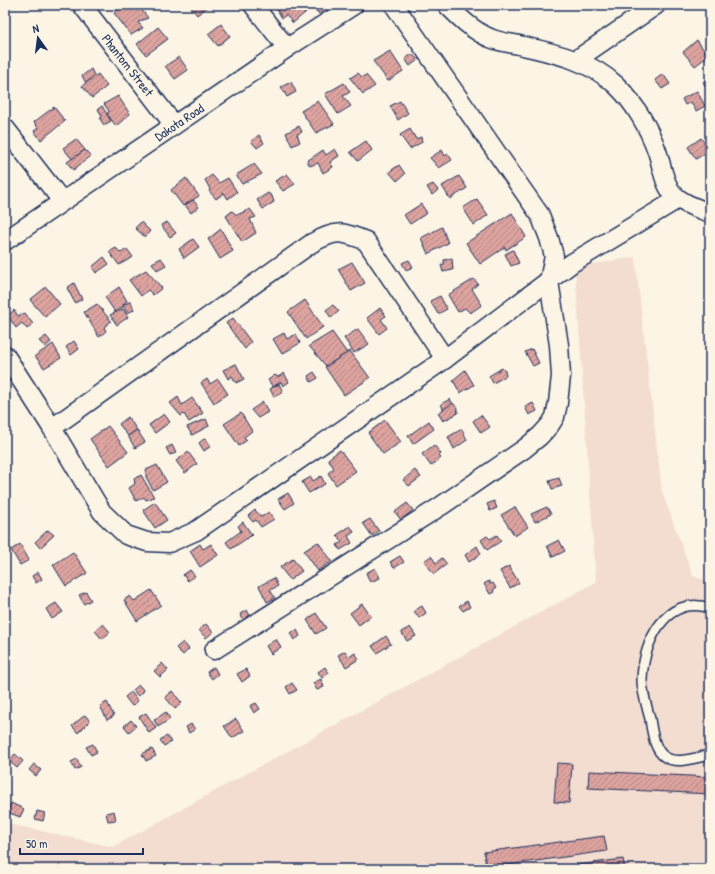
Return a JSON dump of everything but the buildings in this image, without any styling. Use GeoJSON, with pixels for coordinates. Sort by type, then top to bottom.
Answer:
{"type":"FeatureCollection","features":[{"type":"Feature","properties":{"kind":"street","name":"Phantom Street"},"geometry":{"type":"LineString","coordinates":[[82,5],[174,125]]}},
{"type":"Feature","properties":{"kind":"street"},"geometry":{"type":"LineString","coordinates":[[253,5],[287,48]]}},
{"type":"Feature","properties":{"kind":"street","name":"Dakota Road"},"geometry":{"type":"LineString","coordinates":[[5,240],[287,48],[354,5]]}},
{"type":"Feature","properties":{"kind":"street"},"geometry":{"type":"LineString","coordinates":[[214,650],[441,506],[540,436],[555,416],[558,403],[560,376],[557,331],[549,281],[554,256],[540,215],[394,5]]}},
{"type":"Feature","properties":{"kind":"street"},"geometry":{"type":"LineString","coordinates":[[447,5],[470,26],[491,38],[576,60],[592,66],[617,85],[644,121],[658,153],[666,183],[678,199],[688,205],[710,213]]}},
{"type":"Feature","properties":{"kind":"street"},"geometry":{"type":"LineString","coordinates":[[576,60],[656,5]]}},
{"type":"Feature","properties":{"kind":"street"},"geometry":{"type":"LineString","coordinates":[[5,128],[62,201]]}},
{"type":"Feature","properties":{"kind":"street"},"geometry":{"type":"LineString","coordinates":[[5,355],[52,428],[102,512],[126,535],[147,542],[169,543],[196,531],[445,359],[572,264],[678,199]]}},
{"type":"Feature","properties":{"kind":"street"},"geometry":{"type":"LineString","coordinates":[[52,428],[312,243],[328,234],[345,233],[366,241],[445,359]]}},
{"type":"Feature","properties":{"kind":"lane"},"geometry":{"type":"LineString","coordinates":[[710,608],[696,605],[685,607],[671,613],[660,623],[648,646],[642,681],[652,729],[659,752],[666,758],[675,760],[710,754]]}},
{"type":"Feature","properties":{"kind":"shaded area"},"geometry":{"type":"Polygon","coordinates":[[[635,257],[662,492],[693,576],[710,582],[710,869],[5,869],[5,823],[113,847],[596,582],[575,267],[635,257]]]}}]}
